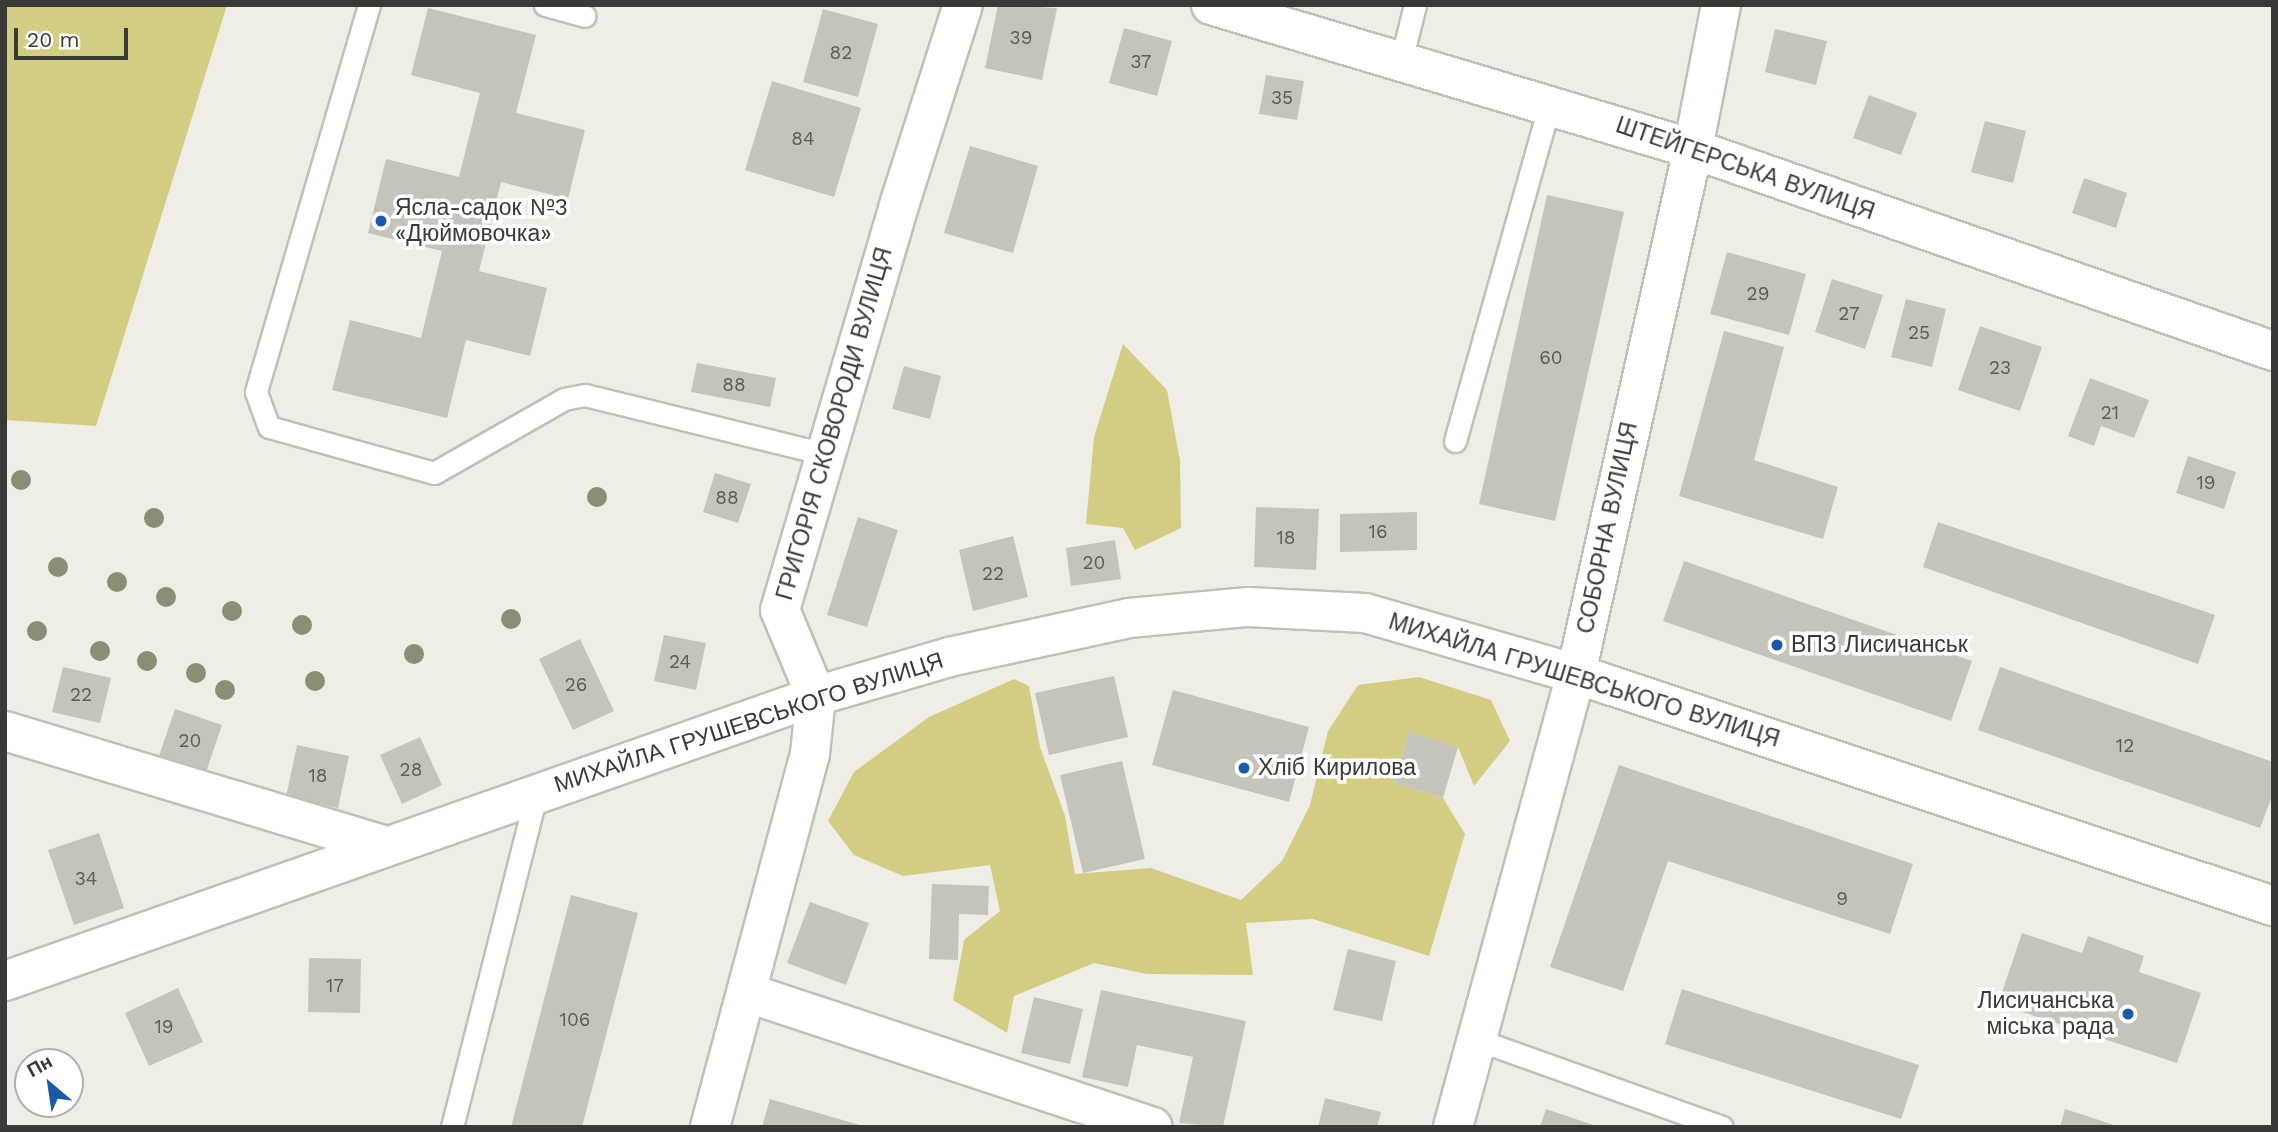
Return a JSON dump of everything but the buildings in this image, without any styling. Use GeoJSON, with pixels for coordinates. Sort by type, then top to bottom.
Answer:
{"type":"FeatureCollection","features":[{"type":"Feature","properties":{"kind":"street","name":"ГРИГОРІЯ СКОВОРОДИ ВУЛИЦЯ"},"geometry":{"type":"LineString","coordinates":[[710,1127],[810,754],[816,696],[780,610],[829,455],[901,199],[964,5]]}},
{"type":"Feature","properties":{"kind":"street","name":"ШТЕЙГЕРСЬКА ВУЛИЦЯ"},"geometry":{"type":"LineString","coordinates":[[1211,5],[1550,103],[1693,149],[2273,351]]}},
{"type":"Feature","properties":{"kind":"street","name":"СОБОРНА ВУЛИЦЯ"},"geometry":{"type":"LineString","coordinates":[[1453,1127],[1576,674],[1693,149],[1721,5]]}},
{"type":"Feature","properties":{"kind":"street","name":"МИХАЙЛА ГРУШЕВСЬКОГО ВУЛИЦЯ"},"geometry":{"type":"LineString","coordinates":[[5,981],[816,696],[949,657],[1129,618],[1248,607],[1364,613],[1576,674],[2273,906]]}},
{"type":"Feature","properties":{"kind":"street"},"geometry":{"type":"LineString","coordinates":[[5,731],[386,846]]}},
{"type":"Feature","properties":{"kind":"street"},"geometry":{"type":"LineString","coordinates":[[748,993],[1152,1127]]}},
{"type":"Feature","properties":{"kind":"lane"},"geometry":{"type":"LineString","coordinates":[[369,5],[256,392],[270,426],[434,473],[564,398],[585,395],[829,455]]}},
{"type":"Feature","properties":{"kind":"lane"},"geometry":{"type":"LineString","coordinates":[[545,5],[585,16]]}},
{"type":"Feature","properties":{"kind":"lane"},"geometry":{"type":"LineString","coordinates":[[1401,61],[1415,5]]}},
{"type":"Feature","properties":{"kind":"lane"},"geometry":{"type":"LineString","coordinates":[[1455,441],[1550,103]]}},
{"type":"Feature","properties":{"kind":"lane"},"geometry":{"type":"LineString","coordinates":[[452,1127],[537,792]]}},
{"type":"Feature","properties":{"kind":"lane"},"geometry":{"type":"LineString","coordinates":[[1475,1039],[1722,1127]]}},
{"type":"Feature","properties":{"kind":"shaded area"},"geometry":{"type":"Polygon","coordinates":[[[5,5],[227,5],[96,426],[5,420],[5,5]]]}},
{"type":"Feature","properties":{"kind":"shaded area"},"geometry":{"type":"Polygon","coordinates":[[[1123,344],[1167,390],[1180,461],[1181,528],[1135,550],[1123,528],[1086,524],[1094,437],[1123,344]]]}},
{"type":"Feature","properties":{"kind":"shaded area"},"geometry":{"type":"Polygon","coordinates":[[[1419,677],[1491,700],[1510,741],[1474,786],[1458,747],[1409,733],[1394,783],[1443,798],[1465,834],[1429,956],[1313,919],[1246,923],[1253,975],[1147,974],[1094,963],[1014,996],[1007,1033],[953,1000],[964,940],[1000,911],[990,865],[903,876],[854,855],[828,821],[854,772],[929,717],[1014,679],[1029,686],[1040,747],[1065,816],[1075,874],[1151,868],[1241,900],[1282,861],[1310,805],[1328,731],[1358,685],[1419,677]]]}},
{"type":"Feature","properties":{"kind":"place","name":"Ясла-садок №3 «Дюймовочка»"},"geometry":{"type":"Point","coordinates":[381,221]}},
{"type":"Feature","properties":{"kind":"place","name":"ВПЗ Лисичанськ"},"geometry":{"type":"Point","coordinates":[1777,645]}},
{"type":"Feature","properties":{"kind":"place","name":"Хліб Кирилова"},"geometry":{"type":"Point","coordinates":[1244,768]}},
{"type":"Feature","properties":{"kind":"place","name":"Лисичанська міська рада"},"geometry":{"type":"Point","coordinates":[2128,1014]}}]}
